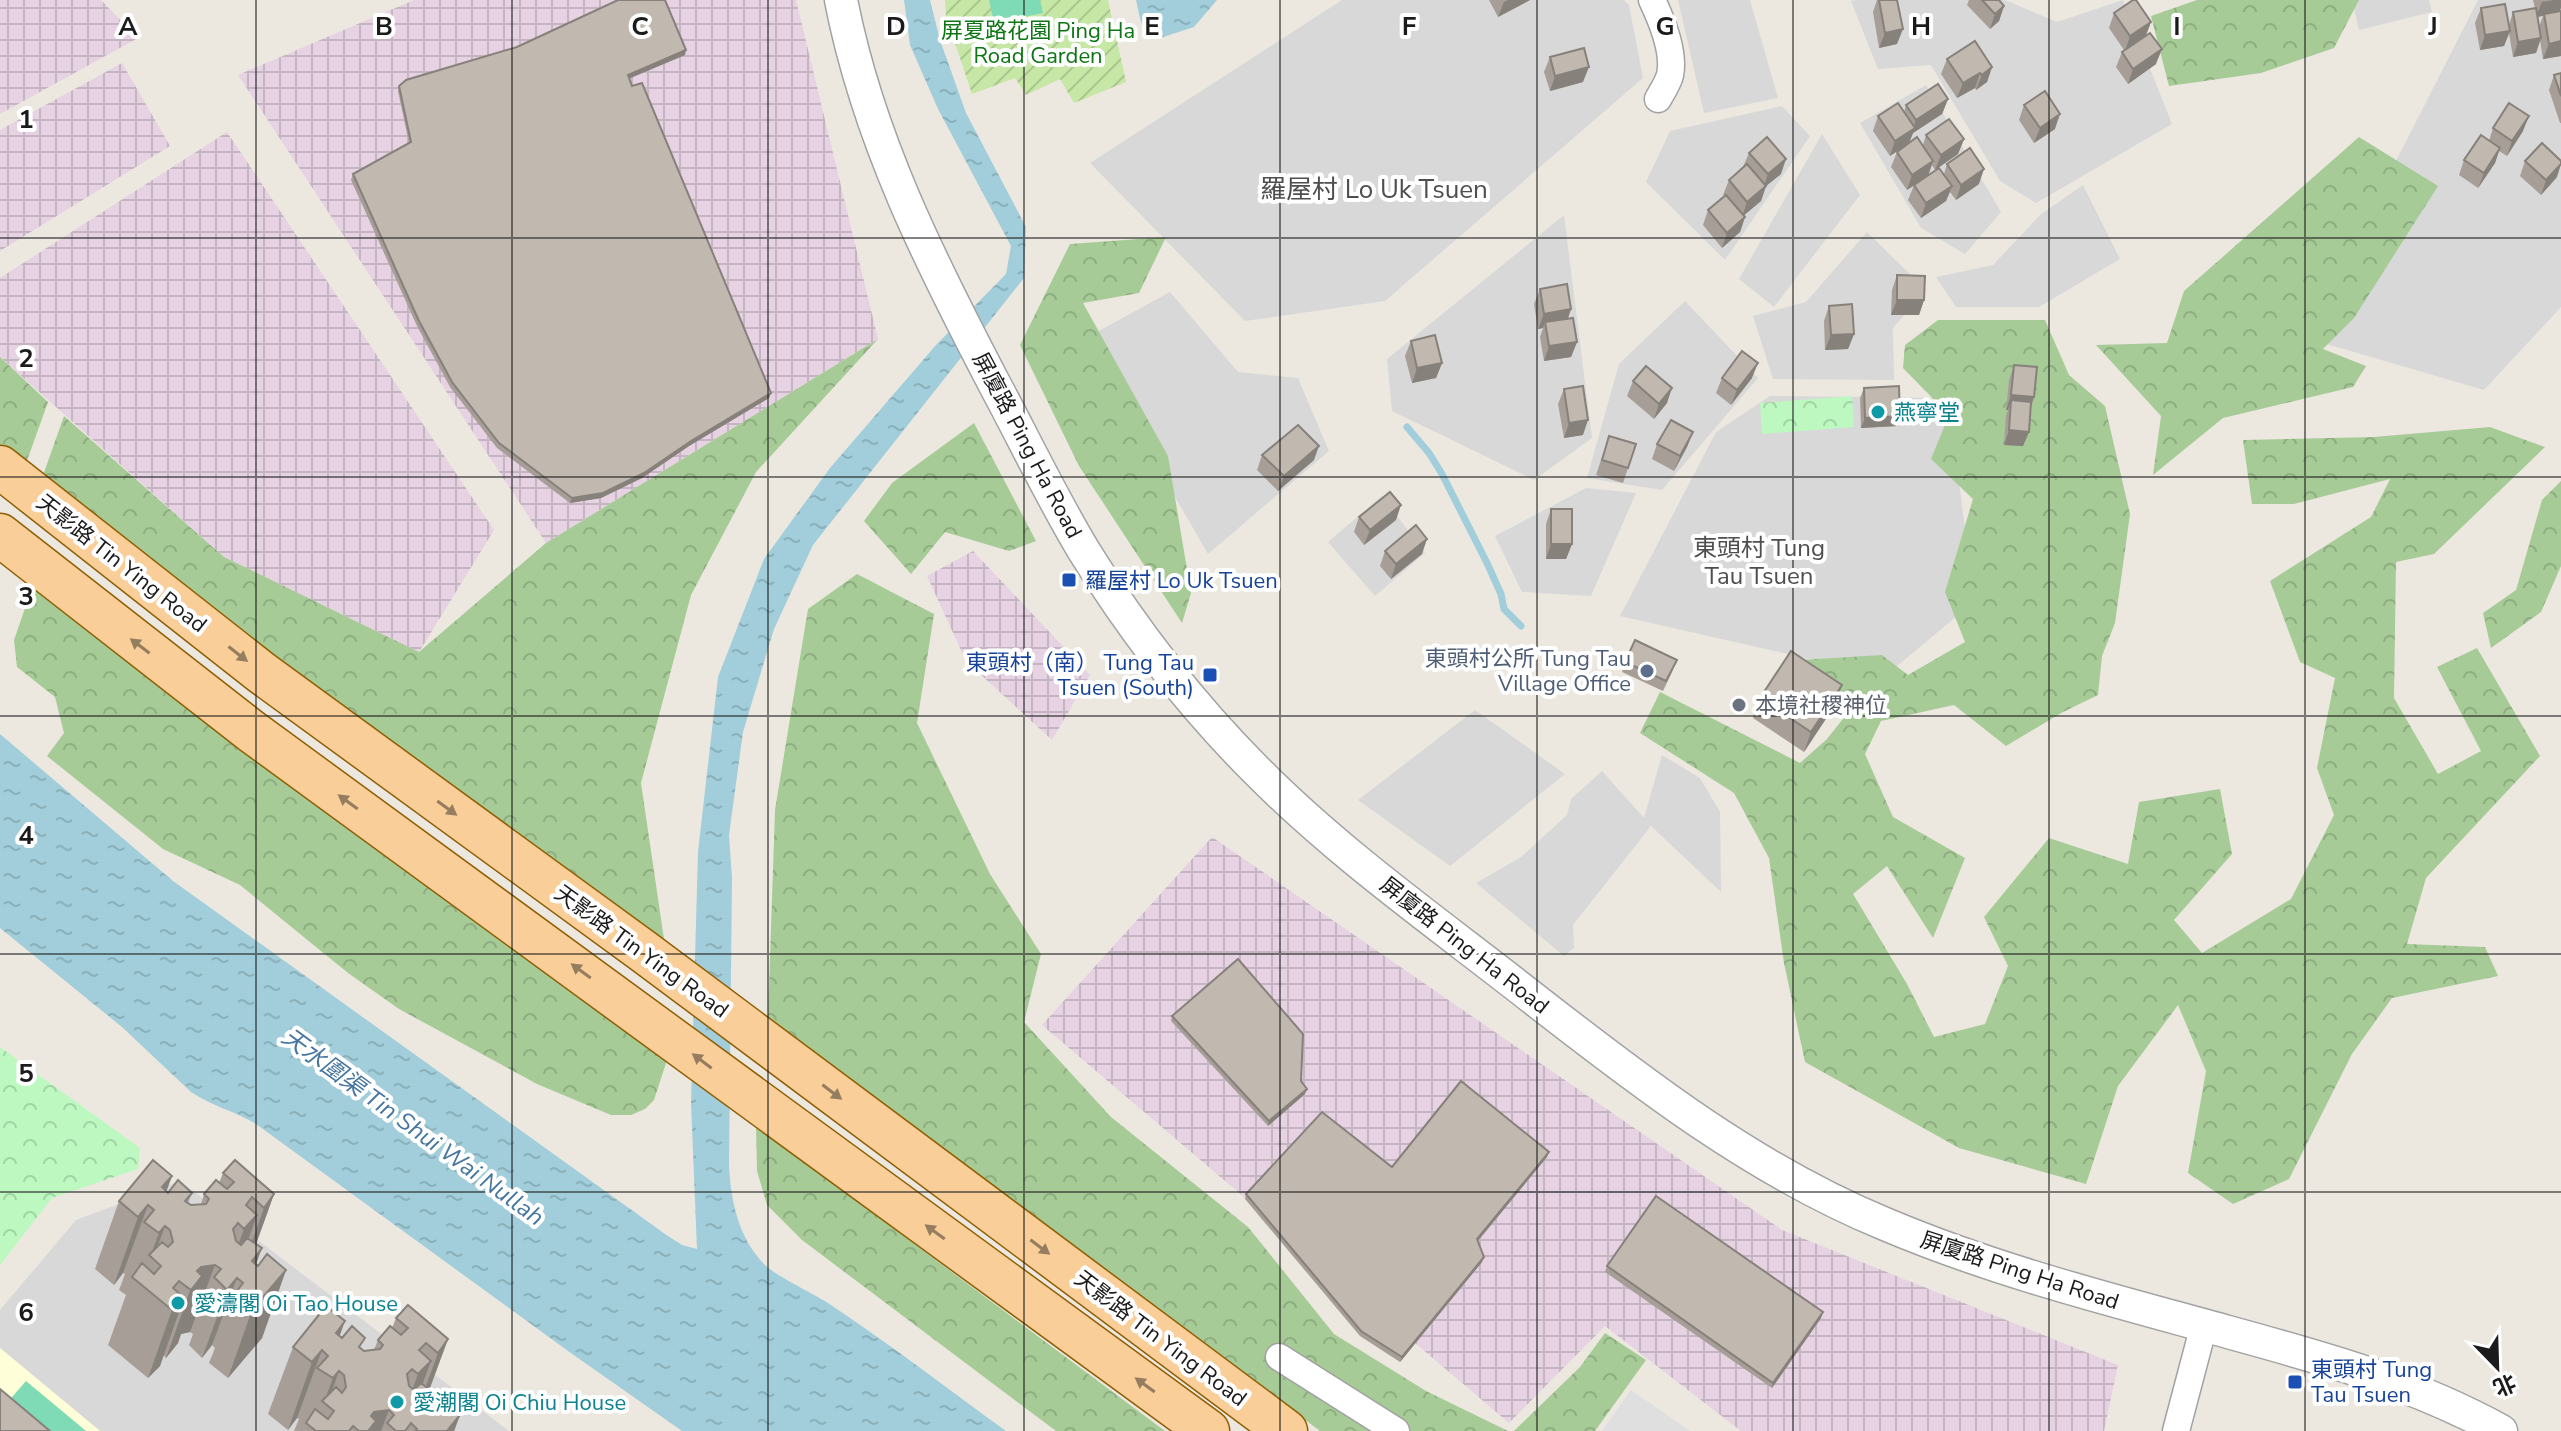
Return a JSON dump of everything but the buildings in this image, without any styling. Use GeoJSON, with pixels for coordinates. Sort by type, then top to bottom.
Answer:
{"type":"FeatureCollection","features":[{"type":"Feature","properties":{"kind":"main road","name":"天影路 Tin Ying Road"},"geometry":{"type":"LineString","coordinates":[[0,467],[262,673],[643,951],[1286,1431]]}},
{"type":"Feature","properties":{"kind":"main road","name":"天影路 Tin Ying Road"},"geometry":{"type":"LineString","coordinates":[[0,535],[251,731],[1208,1431]]}},
{"type":"Feature","properties":{"kind":"street","name":"屏廈路 Ping Ha Road"},"geometry":{"type":"LineString","coordinates":[[841,0],[855,61],[880,140],[915,227],[1082,547],[1155,653],[1213,726],[1256,771],[1360,863],[1648,1086],[1723,1137],[1799,1182],[1876,1221],[1970,1258],[2392,1380],[2427,1393],[2501,1431]]}},
{"type":"Feature","properties":{"kind":"street"},"geometry":{"type":"LineString","coordinates":[[1652,0],[1665,30],[1670,60],[1670,75],[1658,99]]}},
{"type":"Feature","properties":{"kind":"street"},"geometry":{"type":"LineString","coordinates":[[2176,1431],[2204,1325]]}},
{"type":"Feature","properties":{"kind":"street"},"geometry":{"type":"LineString","coordinates":[[1279,1357],[1396,1431]]}},
{"type":"Feature","properties":{"kind":"shaded area"},"geometry":{"type":"Polygon","coordinates":[[[0,0],[101,0],[138,38],[0,114],[0,0]]]}},
{"type":"Feature","properties":{"kind":"shaded area"},"geometry":{"type":"Polygon","coordinates":[[[414,0],[796,0],[878,339],[546,543],[238,75],[414,0]]]}},
{"type":"Feature","properties":{"kind":"shaded area","name":"羅屋村 Lo Uk Tsuen"},"geometry":{"type":"Polygon","coordinates":[[[1342,0],[1624,0],[1629,5],[1643,78],[1385,301],[1245,321],[1090,163],[1342,0]]]}},
{"type":"Feature","properties":{"kind":"shaded area"},"geometry":{"type":"Polygon","coordinates":[[[1678,0],[1750,0],[1778,98],[1704,113],[1678,0]]]}},
{"type":"Feature","properties":{"kind":"shaded area"},"geometry":{"type":"Polygon","coordinates":[[[2005,0],[2057,22],[2123,0],[2172,124],[2036,203],[2000,181],[1931,65],[1878,69],[1851,1],[2005,0]]]}},
{"type":"Feature","properties":{"kind":"shaded area"},"geometry":{"type":"Polygon","coordinates":[[[2352,0],[2429,0],[2432,12],[2359,30],[2352,0]]]}},
{"type":"Feature","properties":{"kind":"shaded area"},"geometry":{"type":"Polygon","coordinates":[[[2478,0],[2561,0],[2561,307],[2484,390],[2306,338],[2478,0]]]}},
{"type":"Feature","properties":{"kind":"shaded area"},"geometry":{"type":"Polygon","coordinates":[[[122,63],[170,146],[0,251],[0,130],[122,63]]]}},
{"type":"Feature","properties":{"kind":"shaded area"},"geometry":{"type":"Polygon","coordinates":[[[1926,85],[2001,212],[1965,254],[1921,228],[1860,123],[1926,85]]]}},
{"type":"Feature","properties":{"kind":"shaded area"},"geometry":{"type":"Polygon","coordinates":[[[1782,106],[1810,136],[1725,260],[1646,182],[1670,131],[1782,106]]]}},
{"type":"Feature","properties":{"kind":"shaded area"},"geometry":{"type":"Polygon","coordinates":[[[227,132],[494,530],[419,652],[224,557],[0,357],[0,278],[227,132]]]}},
{"type":"Feature","properties":{"kind":"shaded area"},"geometry":{"type":"Polygon","coordinates":[[[1822,134],[1860,195],[1774,307],[1739,279],[1822,134]]]}},
{"type":"Feature","properties":{"kind":"shaded area"},"geometry":{"type":"Polygon","coordinates":[[[2083,185],[2120,259],[2039,307],[1956,307],[1936,277],[1993,265],[2040,215],[2083,185]]]}},
{"type":"Feature","properties":{"kind":"shaded area"},"geometry":{"type":"Polygon","coordinates":[[[1564,215],[1592,438],[1534,480],[1392,411],[1387,359],[1564,215]]]}},
{"type":"Feature","properties":{"kind":"shaded area"},"geometry":{"type":"Polygon","coordinates":[[[1867,232],[1926,290],[1893,328],[1894,380],[1773,379],[1753,316],[1806,302],[1867,232]]]}},
{"type":"Feature","properties":{"kind":"shaded area"},"geometry":{"type":"Polygon","coordinates":[[[1170,292],[1238,372],[1298,378],[1329,451],[1208,554],[1084,339],[1170,292]]]}},
{"type":"Feature","properties":{"kind":"shaded area"},"geometry":{"type":"Polygon","coordinates":[[[1685,301],[1758,378],[1662,490],[1587,478],[1619,364],[1685,301]]]}},
{"type":"Feature","properties":{"kind":"shaded area"},"geometry":{"type":"Polygon","coordinates":[[[1770,396],[1948,398],[1968,551],[1963,611],[1885,676],[1620,616],[1716,432],[1770,396]]]}},
{"type":"Feature","properties":{"kind":"shaded area"},"geometry":{"type":"Polygon","coordinates":[[[1586,488],[1636,493],[1591,596],[1522,592],[1495,536],[1586,488]]]}},
{"type":"Feature","properties":{"kind":"shaded area"},"geometry":{"type":"Polygon","coordinates":[[[1382,496],[1425,553],[1375,596],[1328,542],[1382,496]]]}},
{"type":"Feature","properties":{"kind":"shaded area"},"geometry":{"type":"Polygon","coordinates":[[[973,551],[1090,675],[1052,740],[966,661],[927,576],[973,551]]]}},
{"type":"Feature","properties":{"kind":"shaded area"},"geometry":{"type":"Polygon","coordinates":[[[1475,710],[1565,774],[1450,866],[1358,800],[1475,710]]]}},
{"type":"Feature","properties":{"kind":"shaded area"},"geometry":{"type":"Polygon","coordinates":[[[1662,755],[1700,778],[1720,812],[1721,892],[1651,826],[1573,925],[1574,948],[1564,956],[1476,883],[1521,857],[1567,815],[1571,799],[1602,771],[1644,818],[1662,755]]]}},
{"type":"Feature","properties":{"kind":"shaded area"},"geometry":{"type":"Polygon","coordinates":[[[1212,837],[1782,1230],[2118,1365],[2104,1431],[1741,1431],[1605,1326],[1509,1423],[1042,1025],[1212,837]]]}},
{"type":"Feature","properties":{"kind":"shaded area"},"geometry":{"type":"Polygon","coordinates":[[[180,1181],[509,1431],[100,1431],[0,1348],[0,1310],[76,1220],[180,1181]]]}},
{"type":"Feature","properties":{"kind":"shaded area"},"geometry":{"type":"Polygon","coordinates":[[[0,1348],[100,1431],[0,1431],[0,1348]]]}},
{"type":"Feature","properties":{"kind":"shaded area"},"geometry":{"type":"Polygon","coordinates":[[[1631,1390],[1690,1431],[1602,1431],[1631,1390]]]}},
{"type":"Feature","properties":{"kind":"green space","name":"屏夏路花園 Ping Ha Road Garden"},"geometry":{"type":"Polygon","coordinates":[[[945,0],[1108,0],[1126,82],[1074,103],[1060,79],[1026,95],[1015,78],[972,94],[946,16],[945,0]]]}},
{"type":"Feature","properties":{"kind":"green space"},"geometry":{"type":"Polygon","coordinates":[[[989,0],[1040,0],[1043,13],[994,23],[989,0]]]}},
{"type":"Feature","properties":{"kind":"green space"},"geometry":{"type":"Polygon","coordinates":[[[2197,0],[2359,0],[2334,48],[2261,73],[2169,86],[2151,16],[2197,0]]]}},
{"type":"Feature","properties":{"kind":"green space"},"geometry":{"type":"Polygon","coordinates":[[[2359,137],[2438,186],[2354,318],[2323,349],[2366,366],[2353,387],[2223,418],[2153,475],[2161,416],[2096,345],[2167,343],[2184,291],[2359,137]]]}},
{"type":"Feature","properties":{"kind":"green space"},"geometry":{"type":"Polygon","coordinates":[[[1166,237],[1139,293],[1083,303],[1168,456],[1191,593],[1182,623],[1079,466],[1020,345],[1070,244],[1166,237]]]}},
{"type":"Feature","properties":{"kind":"green space"},"geometry":{"type":"Polygon","coordinates":[[[1938,320],[2045,320],[2069,375],[2105,406],[2130,514],[2115,623],[2102,656],[2098,695],[2006,746],[1954,705],[1881,721],[1865,754],[1893,817],[1965,858],[1933,938],[1887,866],[1853,894],[1907,984],[1934,1037],[1985,1024],[2008,966],[1984,917],[2049,838],[2128,864],[2139,802],[2220,789],[2232,854],[2174,920],[2202,953],[2291,899],[2334,815],[2317,768],[2335,678],[2300,662],[2270,581],[2371,517],[2390,479],[2294,504],[2252,504],[2243,440],[2374,437],[2490,427],[2545,447],[2434,554],[2396,562],[2394,698],[2438,774],[2481,751],[2437,667],[2477,648],[2540,756],[2426,878],[2407,944],[2485,947],[2498,976],[2392,998],[2352,1054],[2289,1179],[2233,1204],[2188,1173],[2206,1071],[2178,1005],[2118,1086],[2086,1184],[1959,1148],[1805,1062],[1784,963],[1769,858],[1734,793],[1640,733],[1660,692],[1800,763],[1827,739],[1857,701],[1783,661],[1882,655],[1908,675],[1965,642],[1945,592],[1973,499],[1931,459],[1949,415],[1903,368],[1905,345],[1938,320]]]}},
{"type":"Feature","properties":{"kind":"green space"},"geometry":{"type":"Polygon","coordinates":[[[878,339],[756,472],[691,595],[641,783],[665,946],[218,622],[41,481],[64,416],[224,557],[419,652],[546,543],[878,339]]]}},
{"type":"Feature","properties":{"kind":"green space"},"geometry":{"type":"Polygon","coordinates":[[[0,357],[48,402],[24,469],[0,449],[0,357]]]}},
{"type":"Feature","properties":{"kind":"green space"},"geometry":{"type":"Polygon","coordinates":[[[1852,396],[1854,427],[1762,434],[1760,403],[1852,396]]]}},
{"type":"Feature","properties":{"kind":"green space"},"geometry":{"type":"Polygon","coordinates":[[[974,423],[1036,541],[1009,551],[945,532],[911,574],[864,521],[892,483],[974,423]]]}},
{"type":"Feature","properties":{"kind":"green space"},"geometry":{"type":"Polygon","coordinates":[[[2561,481],[2561,566],[2541,612],[2491,648],[2483,613],[2516,590],[2542,500],[2561,481]]]}},
{"type":"Feature","properties":{"kind":"green space"},"geometry":{"type":"Polygon","coordinates":[[[857,574],[934,614],[917,723],[990,874],[1041,954],[1024,1022],[1111,1117],[1248,1227],[1334,1334],[1426,1391],[1508,1431],[1320,1431],[768,1017],[775,810],[808,609],[857,574]]]}},
{"type":"Feature","properties":{"kind":"green space"},"geometry":{"type":"Polygon","coordinates":[[[33,585],[668,1057],[654,1100],[645,1109],[631,1115],[611,1115],[537,1084],[399,1009],[348,973],[240,885],[163,849],[47,756],[64,733],[55,697],[17,667],[14,640],[33,585]]]}},
{"type":"Feature","properties":{"kind":"green space"},"geometry":{"type":"Polygon","coordinates":[[[0,1047],[140,1148],[138,1169],[52,1198],[0,1265],[0,1047]]]}},
{"type":"Feature","properties":{"kind":"green space"},"geometry":{"type":"Polygon","coordinates":[[[756,1126],[1165,1431],[1056,1431],[802,1240],[767,1205],[757,1171],[756,1126]]]}},
{"type":"Feature","properties":{"kind":"green space"},"geometry":{"type":"Polygon","coordinates":[[[1605,1333],[1646,1360],[1595,1431],[1514,1431],[1580,1367],[1605,1333]]]}},
{"type":"Feature","properties":{"kind":"green space"},"geometry":{"type":"Polygon","coordinates":[[[26,1381],[86,1431],[6,1431],[0,1411],[26,1381]]]}},
{"type":"Feature","properties":{"kind":"water","name":"天水圍渠 Tin Shui Wai Nullah"},"geometry":{"type":"Polygon","coordinates":[[[904,0],[930,0],[940,40],[966,113],[1026,227],[1024,278],[813,545],[774,629],[743,732],[729,835],[732,878],[729,1166],[737,1218],[747,1241],[763,1263],[853,1320],[1006,1431],[682,1431],[256,1124],[191,1092],[122,1027],[0,928],[0,734],[173,881],[665,1234],[682,1245],[697,1249],[691,1103],[698,852],[718,677],[764,559],[830,468],[936,345],[1006,274],[1011,246],[938,109],[910,45],[904,0]]]}},
{"type":"Feature","properties":{"kind":"water"},"geometry":{"type":"Polygon","coordinates":[[[1136,0],[1217,0],[1194,27],[1157,39],[1144,28],[1136,0]]]}},
{"type":"Feature","properties":{"kind":"waterway"},"geometry":{"type":"LineString","coordinates":[[1407,427],[1442,474],[1487,563],[1504,609],[1521,626]]}},
{"type":"Feature","properties":{"kind":"place","name":"燕寧堂"},"geometry":{"type":"Point","coordinates":[1878,412]}},
{"type":"Feature","properties":{"kind":"place","name":"羅屋村 Lo Uk Tsuen"},"geometry":{"type":"Point","coordinates":[1069,580]}},
{"type":"Feature","properties":{"kind":"place","name":"東頭村公所 Tung Tau Village Office"},"geometry":{"type":"Point","coordinates":[1647,671]}},
{"type":"Feature","properties":{"kind":"place","name":"東頭村（南） Tung Tau Tsuen (South)"},"geometry":{"type":"Point","coordinates":[1210,675]}},
{"type":"Feature","properties":{"kind":"place","name":"本境社稷神位"},"geometry":{"type":"Point","coordinates":[1739,705]}},
{"type":"Feature","properties":{"kind":"place","name":"愛濤閣 Oi Tao House"},"geometry":{"type":"Point","coordinates":[178,1303]}},
{"type":"Feature","properties":{"kind":"place","name":"東頭村 Tung Tau Tsuen"},"geometry":{"type":"Point","coordinates":[2295,1382]}},
{"type":"Feature","properties":{"kind":"place","name":"愛潮閣 Oi Chiu House"},"geometry":{"type":"Point","coordinates":[397,1402]}},
{"type":"Feature","properties":{"kind":"district","name":"羅屋村 Lo Uk Tsuen"},"geometry":{"type":"Point","coordinates":[1374,189]}},
{"type":"Feature","properties":{"kind":"district","name":"東頭村 Tung Tau Tsuen"},"geometry":{"type":"Point","coordinates":[1759,562]}}]}
